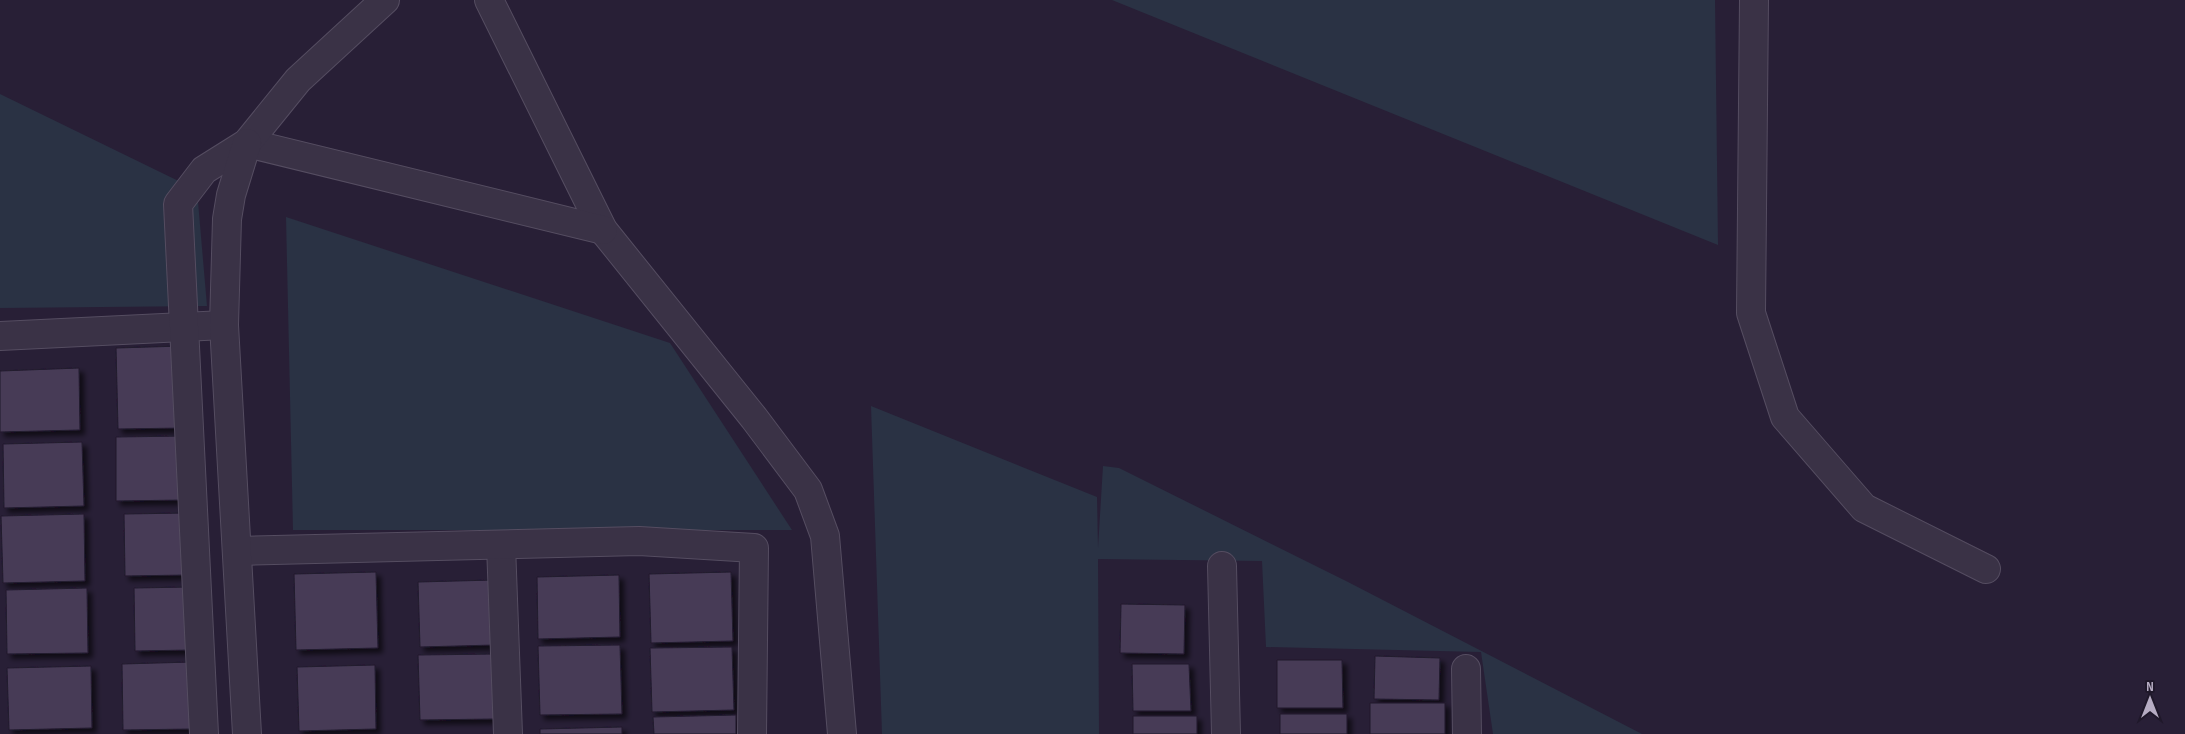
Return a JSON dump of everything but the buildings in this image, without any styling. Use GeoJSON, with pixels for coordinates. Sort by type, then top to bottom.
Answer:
{"type":"FeatureCollection","features":[{"type":"Feature","properties":{"kind":"street"},"geometry":{"type":"LineString","coordinates":[[204,734],[178,204],[204,170],[247,143],[298,80],[385,0]]}},
{"type":"Feature","properties":{"kind":"street"},"geometry":{"type":"LineString","coordinates":[[489,0],[603,230],[754,418],[808,490],[826,536],[842,734]]}},
{"type":"Feature","properties":{"kind":"street"},"geometry":{"type":"LineString","coordinates":[[1754,0],[1751,313],[1785,417],[1864,508],[1986,569]]}},
{"type":"Feature","properties":{"kind":"street"},"geometry":{"type":"LineString","coordinates":[[247,143],[603,230]]}},
{"type":"Feature","properties":{"kind":"street"},"geometry":{"type":"LineString","coordinates":[[246,734],[238,551],[224,325],[227,219],[231,195],[247,143]]}},
{"type":"Feature","properties":{"kind":"street"},"geometry":{"type":"LineString","coordinates":[[0,336],[224,325]]}},
{"type":"Feature","properties":{"kind":"street"},"geometry":{"type":"LineString","coordinates":[[238,551],[639,541],[754,548],[752,734]]}},
{"type":"Feature","properties":{"kind":"street"},"geometry":{"type":"LineString","coordinates":[[501,545],[508,734]]}},
{"type":"Feature","properties":{"kind":"street"},"geometry":{"type":"LineString","coordinates":[[1222,566],[1226,734]]}},
{"type":"Feature","properties":{"kind":"street"},"geometry":{"type":"LineString","coordinates":[[1466,669],[1467,734]]}},
{"type":"Feature","properties":{"kind":"shaded area"},"geometry":{"type":"Polygon","coordinates":[[[1112,0],[1715,0],[1718,245],[1112,0]]]}},
{"type":"Feature","properties":{"kind":"shaded area"},"geometry":{"type":"Polygon","coordinates":[[[0,94],[197,190],[207,306],[0,308],[0,94]]]}},
{"type":"Feature","properties":{"kind":"shaded area"},"geometry":{"type":"Polygon","coordinates":[[[286,217],[670,343],[792,530],[293,530],[286,217]]]}},
{"type":"Feature","properties":{"kind":"shaded area"},"geometry":{"type":"Polygon","coordinates":[[[871,406],[1097,497],[1098,548],[1103,466],[1119,468],[1348,582],[1642,734],[1493,734],[1481,652],[1266,647],[1262,561],[1098,559],[1099,734],[882,734],[871,406]]]}}]}
